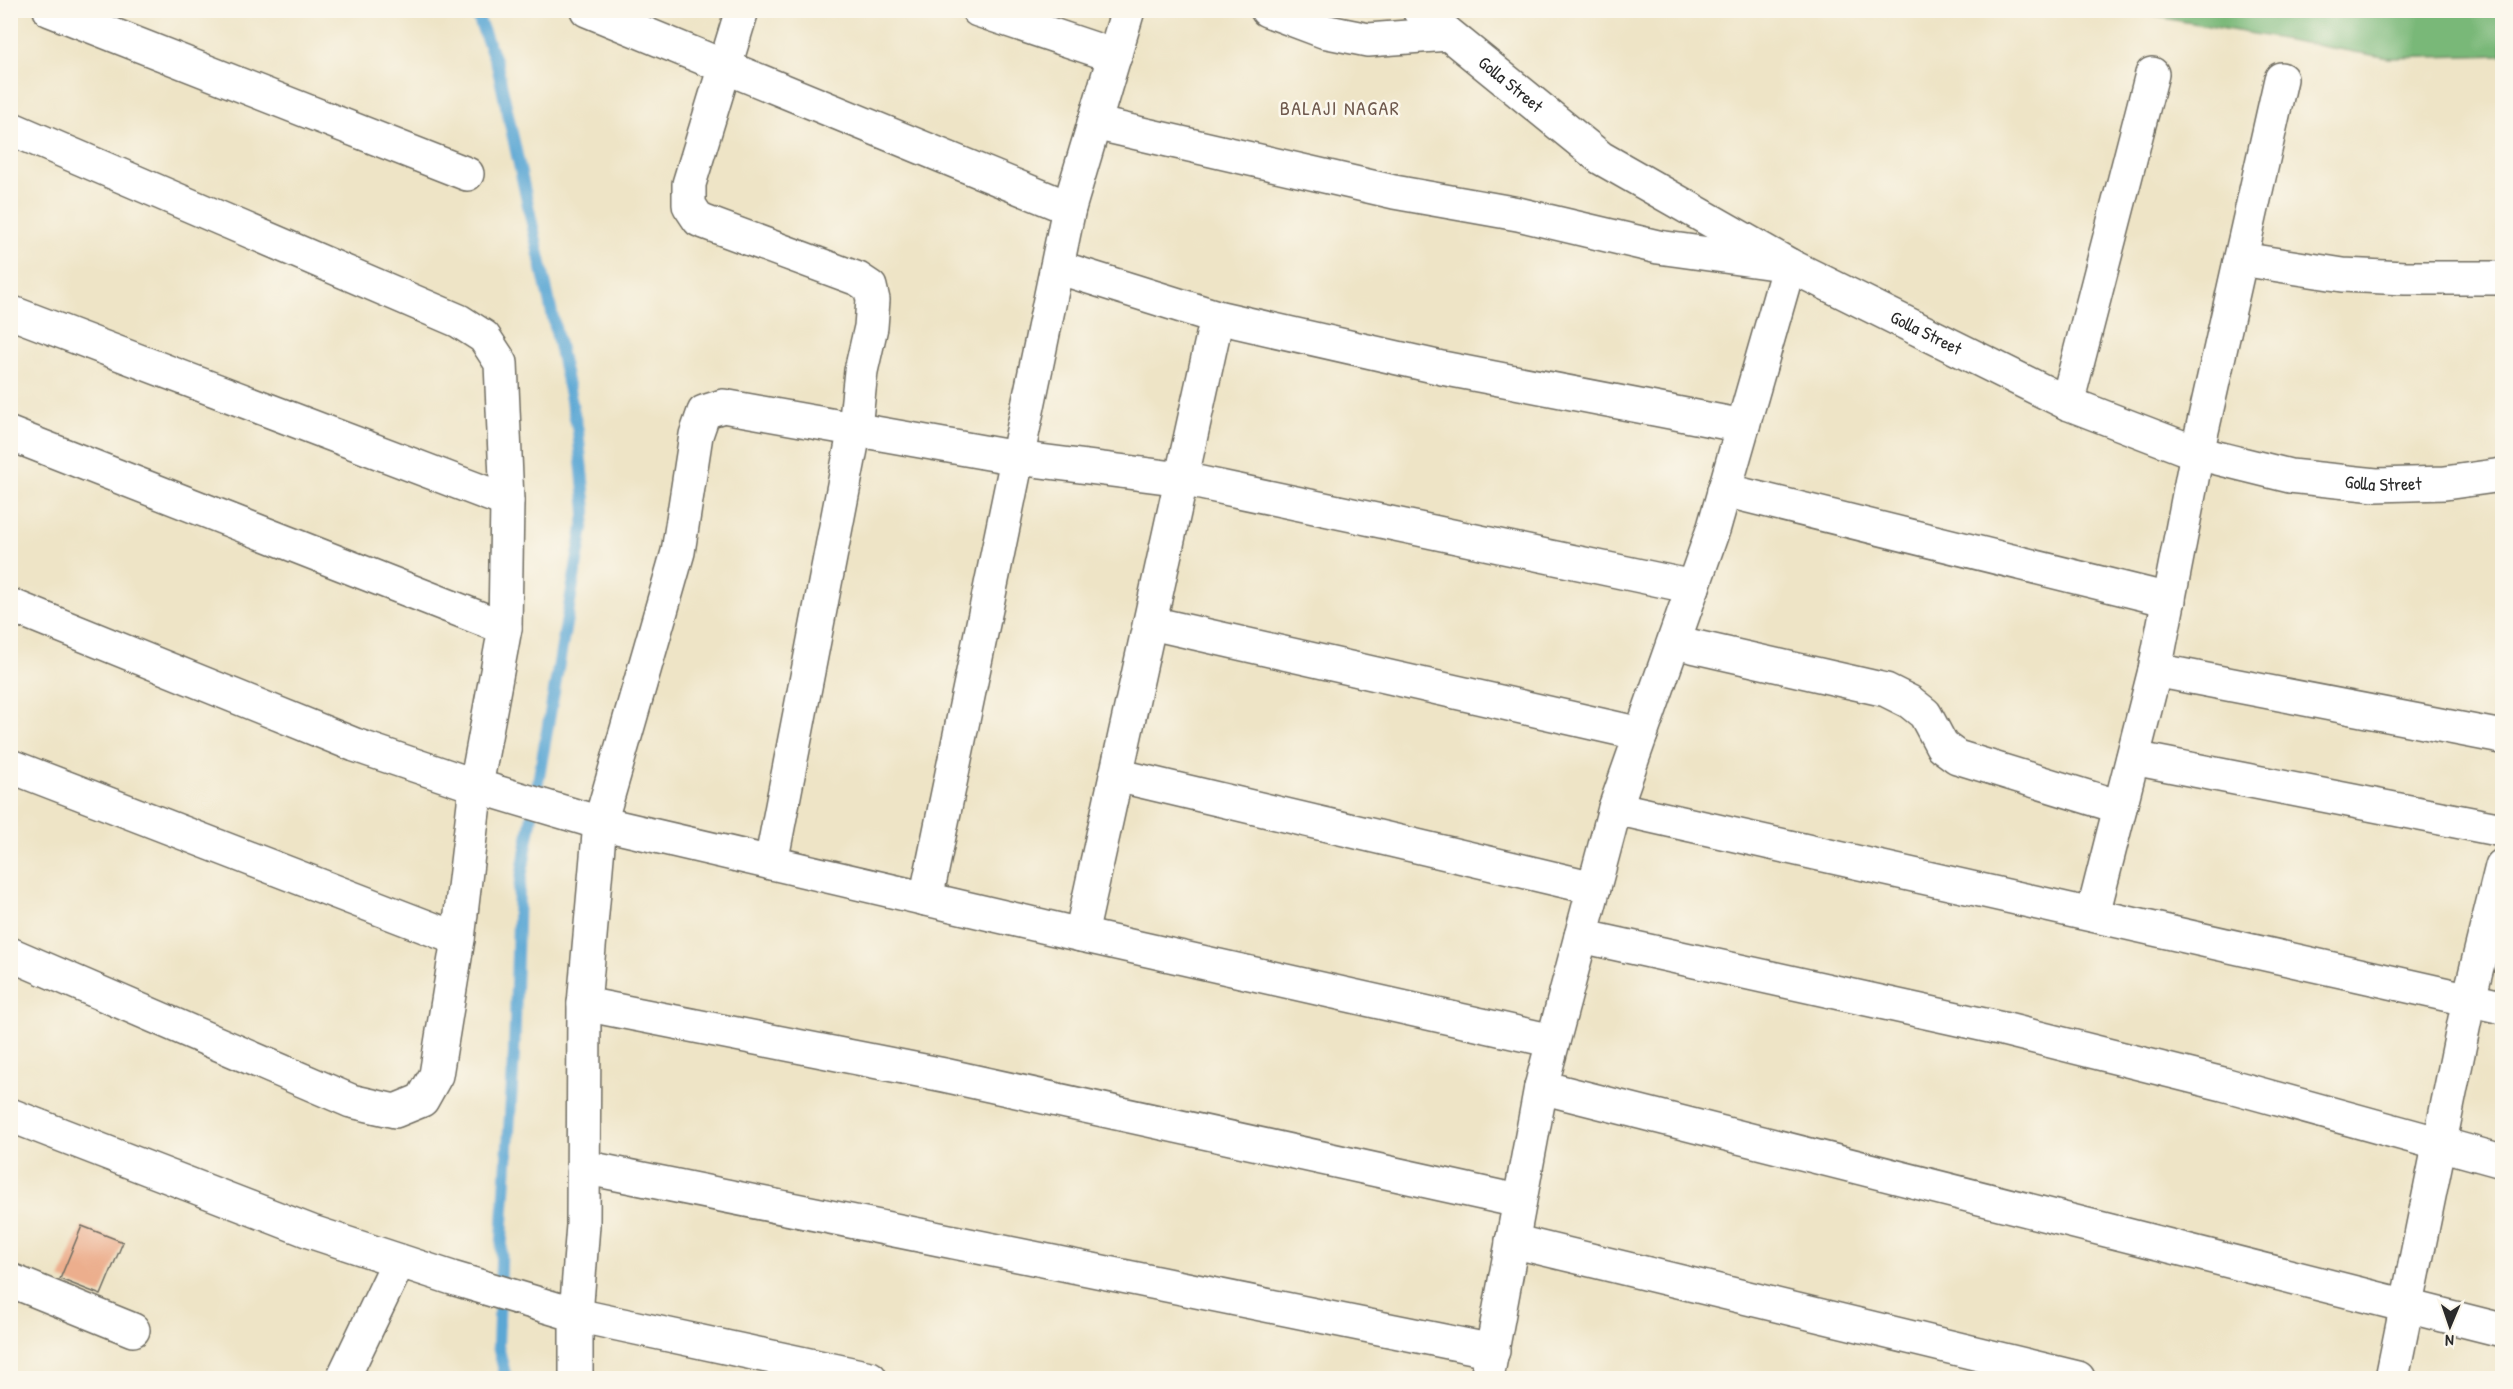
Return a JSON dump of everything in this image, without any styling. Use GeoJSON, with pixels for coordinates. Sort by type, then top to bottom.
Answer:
{"type":"FeatureCollection","features":[{"type":"Feature","properties":{"kind":"street"},"geometry":{"type":"LineString","coordinates":[[50,10],[467,174]]}},
{"type":"Feature","properties":{"kind":"street"},"geometry":{"type":"LineString","coordinates":[[586,10],[1069,208]]}},
{"type":"Feature","properties":{"kind":"street"},"geometry":{"type":"LineString","coordinates":[[742,10],[726,68],[688,184],[689,205],[699,220],[858,279],[870,287],[873,300],[871,327],[861,371],[855,428],[771,863]]}},
{"type":"Feature","properties":{"kind":"street"},"geometry":{"type":"LineString","coordinates":[[978,10],[1115,56]]}},
{"type":"Feature","properties":{"kind":"street"},"geometry":{"type":"LineString","coordinates":[[926,899],[1069,208],[1128,10]]}},
{"type":"Feature","properties":{"kind":"street"},"geometry":{"type":"LineString","coordinates":[[1267,10],[1323,31],[1368,40],[1448,34]]}},
{"type":"Feature","properties":{"kind":"street","name":"Golla Street"},"geometry":{"type":"LineString","coordinates":[[1419,10],[1601,158],[1789,265],[2067,403],[2197,453],[2290,476],[2376,485],[2445,483],[2502,475]]}},
{"type":"Feature","properties":{"kind":"street"},"geometry":{"type":"LineString","coordinates":[[2067,403],[2152,74]]}},
{"type":"Feature","properties":{"kind":"street"},"geometry":{"type":"LineString","coordinates":[[2093,914],[2155,670],[2197,453],[2281,78]]}},
{"type":"Feature","properties":{"kind":"street"},"geometry":{"type":"LineString","coordinates":[[583,1167],[1490,1365],[1518,1201],[1541,1087],[1615,808],[1725,490],[1789,265],[1658,247],[1518,214],[1394,192],[1095,123]]}},
{"type":"Feature","properties":{"kind":"street"},"geometry":{"type":"LineString","coordinates":[[10,128],[459,321],[484,337],[501,363],[507,501],[505,628],[476,786],[458,939],[436,1075],[422,1100],[395,1111],[351,1101],[10,954]]}},
{"type":"Feature","properties":{"kind":"street"},"geometry":{"type":"LineString","coordinates":[[2241,259],[2343,275],[2405,278],[2502,278]]}},
{"type":"Feature","properties":{"kind":"street"},"geometry":{"type":"LineString","coordinates":[[1057,267],[1217,317],[1443,368],[1743,426]]}},
{"type":"Feature","properties":{"kind":"street"},"geometry":{"type":"LineString","coordinates":[[10,312],[507,501]]}},
{"type":"Feature","properties":{"kind":"street"},"geometry":{"type":"LineString","coordinates":[[1081,935],[1217,317]]}},
{"type":"Feature","properties":{"kind":"street"},"geometry":{"type":"LineString","coordinates":[[576,1378],[576,1316],[583,1225],[584,1004],[600,823],[678,552],[696,435],[704,412],[723,406],[1017,458],[1182,479],[1693,587]]}},
{"type":"Feature","properties":{"kind":"street"},"geometry":{"type":"LineString","coordinates":[[10,434],[505,628]]}},
{"type":"Feature","properties":{"kind":"street"},"geometry":{"type":"LineString","coordinates":[[1725,490],[2169,600]]}},
{"type":"Feature","properties":{"kind":"street"},"geometry":{"type":"LineString","coordinates":[[10,605],[355,745],[476,786],[600,823],[1081,935],[1553,1041]]}},
{"type":"Feature","properties":{"kind":"street"},"geometry":{"type":"LineString","coordinates":[[1150,623],[1641,734]]}},
{"type":"Feature","properties":{"kind":"street"},"geometry":{"type":"LineString","coordinates":[[1674,642],[1886,690],[1910,702],[1925,714],[1942,746],[1957,757],[2120,807]]}},
{"type":"Feature","properties":{"kind":"street"},"geometry":{"type":"LineString","coordinates":[[2155,670],[2502,737]]}},
{"type":"Feature","properties":{"kind":"street"},"geometry":{"type":"LineString","coordinates":[[2133,758],[2502,830]]}},
{"type":"Feature","properties":{"kind":"street"},"geometry":{"type":"LineString","coordinates":[[10,766],[458,939]]}},
{"type":"Feature","properties":{"kind":"street"},"geometry":{"type":"LineString","coordinates":[[1116,775],[1594,888]]}},
{"type":"Feature","properties":{"kind":"street"},"geometry":{"type":"LineString","coordinates":[[1615,808],[2502,1007]]}},
{"type":"Feature","properties":{"kind":"street"},"geometry":{"type":"LineString","coordinates":[[2392,1378],[2409,1305],[2469,999],[2502,866]]}},
{"type":"Feature","properties":{"kind":"street"},"geometry":{"type":"LineString","coordinates":[[1581,936],[2003,1029],[2223,1084],[2502,1161]]}},
{"type":"Feature","properties":{"kind":"street"},"geometry":{"type":"LineString","coordinates":[[584,1004],[944,1075],[1518,1201]]}},
{"type":"Feature","properties":{"kind":"street"},"geometry":{"type":"LineString","coordinates":[[1541,1087],[2502,1330]]}},
{"type":"Feature","properties":{"kind":"street"},"geometry":{"type":"LineString","coordinates":[[10,1115],[312,1232],[576,1316],[870,1378]]}},
{"type":"Feature","properties":{"kind":"street"},"geometry":{"type":"LineString","coordinates":[[1512,1241],[2078,1378]]}},
{"type":"Feature","properties":{"kind":"street"},"geometry":{"type":"LineString","coordinates":[[343,1378],[399,1261]]}},
{"type":"Feature","properties":{"kind":"street"},"geometry":{"type":"LineString","coordinates":[[10,1280],[133,1330]]}},
{"type":"Feature","properties":{"kind":"green space"},"geometry":{"type":"Polygon","coordinates":[[[2124,11],[2502,11],[2502,55],[2389,58],[2124,11]]]}},
{"type":"Feature","properties":{"kind":"building"},"geometry":{"type":"Polygon","coordinates":[[[82,1226],[123,1242],[101,1295],[60,1279],[82,1226]]]}},
{"type":"Feature","properties":{"kind":"waterway"},"geometry":{"type":"LineString","coordinates":[[475,10],[497,65],[578,431],[586,511],[519,889],[514,1054],[502,1238],[498,1346],[506,1378]]}},
{"type":"Feature","properties":{"kind":"district","name":"BALAJI NAGAR"},"geometry":{"type":"Point","coordinates":[1340,108]}}]}
